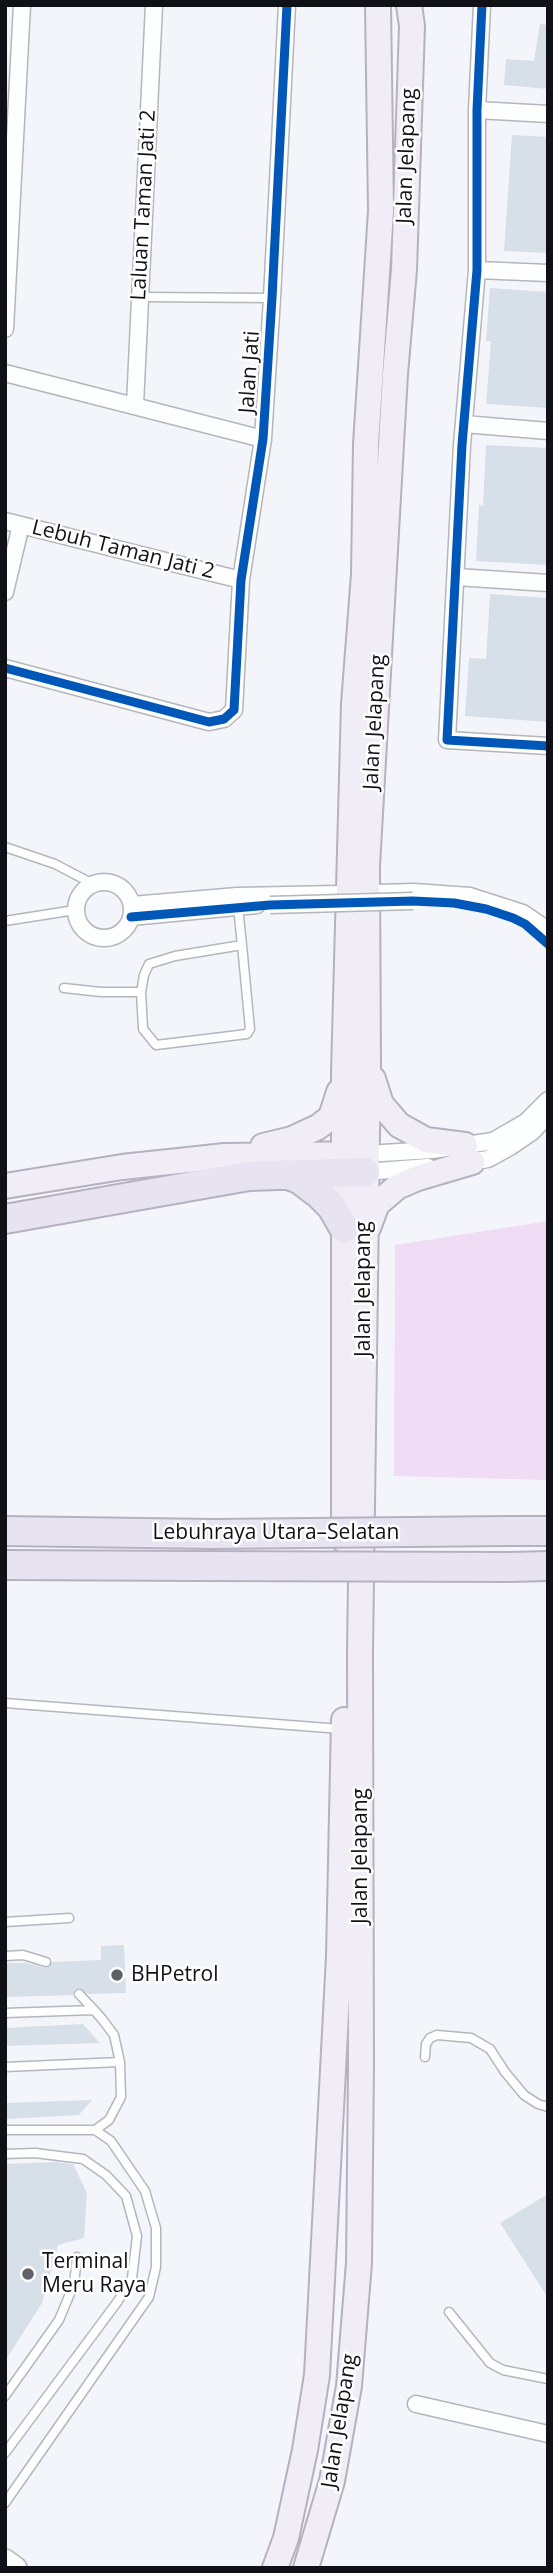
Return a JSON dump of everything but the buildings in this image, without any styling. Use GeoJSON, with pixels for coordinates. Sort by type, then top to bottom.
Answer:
{"type":"FeatureCollection","features":[{"type":"Feature","properties":{"kind":"highway"},"geometry":{"type":"LineString","coordinates":[[5,1219],[249,1176],[355,1163]]}},
{"type":"Feature","properties":{"kind":"highway"},"geometry":{"type":"LineString","coordinates":[[284,1173],[299,1179],[319,1194],[354,1235]]}},
{"type":"Feature","properties":{"kind":"highway"},"geometry":{"type":"LineString","coordinates":[[5,1511],[155,1534]]}},
{"type":"Feature","properties":{"kind":"highway","name":"Lebuhraya Utara–Selatan"},"geometry":{"type":"LineString","coordinates":[[5,1531],[155,1534],[548,1531]]}},
{"type":"Feature","properties":{"kind":"highway","name":"Lebuhraya Utara–Selatan"},"geometry":{"type":"LineString","coordinates":[[5,1565],[548,1566]]}},
{"type":"Feature","properties":{"kind":"main road","name":"Jalan Jelapang"},"geometry":{"type":"LineString","coordinates":[[355,1163],[344,1072],[354,704],[364,574],[366,444],[381,211],[378,5]]}},
{"type":"Feature","properties":{"kind":"main road","name":"Jalan Jelapang"},"geometry":{"type":"LineString","coordinates":[[275,2568],[286,2538],[305,2450],[317,2375],[339,1956],[355,1163],[368,1062],[367,866],[394,387],[404,270],[412,26],[409,5]]}},
{"type":"Feature","properties":{"kind":"main road"},"geometry":{"type":"LineString","coordinates":[[368,1062],[381,1104],[399,1125],[426,1140],[469,1154]]}},
{"type":"Feature","properties":{"kind":"main road"},"geometry":{"type":"LineString","coordinates":[[5,1186],[122,1167],[225,1156],[292,1139],[318,1127],[331,1117],[344,1072]]}},
{"type":"Feature","properties":{"kind":"main road"},"geometry":{"type":"LineString","coordinates":[[354,1235],[387,1193],[469,1154]]}},
{"type":"Feature","properties":{"kind":"main road"},"geometry":{"type":"LineString","coordinates":[[225,1156],[355,1163]]}},
{"type":"Feature","properties":{"kind":"main road","name":"Jalan Jelapang"},"geometry":{"type":"LineString","coordinates":[[306,2568],[332,2482],[349,2386],[359,2263],[359,1653],[354,1235]]}},
{"type":"Feature","properties":{"kind":"main road"},"geometry":{"type":"LineString","coordinates":[[258,2568],[276,2533],[305,2450]]}},
{"type":"Feature","properties":{"kind":"main road"},"geometry":{"type":"LineString","coordinates":[[324,2568],[331,2519],[332,2482]]}},
{"type":"Feature","properties":{"kind":"street"},"geometry":{"type":"LineString","coordinates":[[5,329],[12,81],[22,5]]}},
{"type":"Feature","properties":{"kind":"street","name":"Laluan Taman Jati 2"},"geometry":{"type":"LineString","coordinates":[[135,405],[154,5]]}},
{"type":"Feature","properties":{"kind":"street","name":"Jalan Jati"},"geometry":{"type":"LineString","coordinates":[[5,668],[209,722],[223,719],[234,710],[241,580],[263,439],[287,5]]}},
{"type":"Feature","properties":{"kind":"street"},"geometry":{"type":"LineString","coordinates":[[482,5],[477,110],[477,270],[464,424],[447,740],[548,746]]}},
{"type":"Feature","properties":{"kind":"street"},"geometry":{"type":"LineString","coordinates":[[477,110],[548,114]]}},
{"type":"Feature","properties":{"kind":"street"},"geometry":{"type":"LineString","coordinates":[[477,270],[548,274]]}},
{"type":"Feature","properties":{"kind":"street"},"geometry":{"type":"LineString","coordinates":[[5,373],[263,439]]}},
{"type":"Feature","properties":{"kind":"street"},"geometry":{"type":"LineString","coordinates":[[464,424],[548,431]]}},
{"type":"Feature","properties":{"kind":"street"},"geometry":{"type":"LineString","coordinates":[[5,592],[13,523]]}},
{"type":"Feature","properties":{"kind":"street","name":"Lebuh Taman Jati 2"},"geometry":{"type":"LineString","coordinates":[[13,523],[241,580]]}},
{"type":"Feature","properties":{"kind":"street"},"geometry":{"type":"LineString","coordinates":[[456,577],[548,583]]}},
{"type":"Feature","properties":{"kind":"street"},"geometry":{"type":"LineString","coordinates":[[109,883],[117,885],[129,897],[131,911],[128,925],[114,937],[97,938],[81,928],[75,910],[80,894],[93,884],[109,883]]}},
{"type":"Feature","properties":{"kind":"street"},"geometry":{"type":"LineString","coordinates":[[131,911],[237,896],[414,892],[470,896],[523,913],[548,930]]}},
{"type":"Feature","properties":{"kind":"street"},"geometry":{"type":"LineString","coordinates":[[131,911],[413,901],[454,903],[500,913],[525,924],[548,944]]}},
{"type":"Feature","properties":{"kind":"street"},"geometry":{"type":"LineString","coordinates":[[469,1154],[526,1122],[548,1100]]}},
{"type":"Feature","properties":{"kind":"street"},"geometry":{"type":"LineString","coordinates":[[355,1163],[469,1154],[488,1159],[532,1132],[548,1115]]}},
{"type":"Feature","properties":{"kind":"street"},"geometry":{"type":"LineString","coordinates":[[416,2404],[548,2434]]}},
{"type":"Feature","properties":{"kind":"street"},"geometry":{"type":"LineString","coordinates":[[5,2560],[16,2568]]}},
{"type":"Feature","properties":{"kind":"lane"},"geometry":{"type":"LineString","coordinates":[[139,297],[272,299]]}},
{"type":"Feature","properties":{"kind":"lane"},"geometry":{"type":"LineString","coordinates":[[5,847],[55,864],[93,884]]}},
{"type":"Feature","properties":{"kind":"lane"},"geometry":{"type":"LineString","coordinates":[[238,907],[242,945],[250,1028],[247,1034],[156,1045],[143,1029],[141,992],[149,964],[175,956],[242,945]]}},
{"type":"Feature","properties":{"kind":"lane"},"geometry":{"type":"LineString","coordinates":[[5,920],[75,910]]}},
{"type":"Feature","properties":{"kind":"lane"},"geometry":{"type":"LineString","coordinates":[[64,988],[141,992]]}},
{"type":"Feature","properties":{"kind":"lane"},"geometry":{"type":"LineString","coordinates":[[5,1703],[344,1729]]}},
{"type":"Feature","properties":{"kind":"lane"},"geometry":{"type":"LineString","coordinates":[[5,1922],[69,1918]]}},
{"type":"Feature","properties":{"kind":"lane"},"geometry":{"type":"LineString","coordinates":[[5,1956],[23,1955],[46,1962]]}},
{"type":"Feature","properties":{"kind":"lane"},"geometry":{"type":"LineString","coordinates":[[79,1994],[114,2035],[120,2062],[121,2097],[109,2120],[95,2130]]}},
{"type":"Feature","properties":{"kind":"lane"},"geometry":{"type":"LineString","coordinates":[[5,2013],[94,2010]]}},
{"type":"Feature","properties":{"kind":"lane"},"geometry":{"type":"LineString","coordinates":[[425,2057],[426,2044],[430,2038],[437,2035],[471,2038],[490,2049],[524,2095],[548,2107]]}},
{"type":"Feature","properties":{"kind":"lane"},"geometry":{"type":"LineString","coordinates":[[5,2067],[120,2062]]}},
{"type":"Feature","properties":{"kind":"lane"},"geometry":{"type":"LineString","coordinates":[[5,2130],[95,2130],[111,2141],[145,2191],[156,2228],[156,2267],[149,2297],[5,2502]]}},
{"type":"Feature","properties":{"kind":"lane"},"geometry":{"type":"LineString","coordinates":[[5,2154],[35,2153],[83,2159],[106,2175],[126,2196],[137,2236],[132,2278],[118,2301],[5,2453]]}},
{"type":"Feature","properties":{"kind":"lane"},"geometry":{"type":"LineString","coordinates":[[5,2396],[59,2320],[74,2284],[77,2257]]}},
{"type":"Feature","properties":{"kind":"lane"},"geometry":{"type":"LineString","coordinates":[[449,2312],[490,2363],[503,2370],[548,2379]]}},
{"type":"Feature","properties":{"kind":"shaded area"},"geometry":{"type":"Polygon","coordinates":[[[548,1221],[548,1480],[394,1476],[395,1245],[548,1221]]]}},
{"type":"Feature","properties":{"kind":"cycle path"},"geometry":{"type":"LineString","coordinates":[[5,668],[209,722],[224,719],[234,710],[241,580],[263,439],[287,5]]}},
{"type":"Feature","properties":{"kind":"cycle path"},"geometry":{"type":"LineString","coordinates":[[482,5],[477,110],[477,270],[462,445],[447,740],[548,746]]}},
{"type":"Feature","properties":{"kind":"cycle path"},"geometry":{"type":"LineString","coordinates":[[131,917],[270,905],[413,901],[454,903],[513,918],[525,924],[548,944]]}},
{"type":"Feature","properties":{"kind":"place","name":"BHPetrol"},"geometry":{"type":"Point","coordinates":[117,1975]}},
{"type":"Feature","properties":{"kind":"place","name":"Terminal Meru Raya"},"geometry":{"type":"Point","coordinates":[28,2274]}}]}
